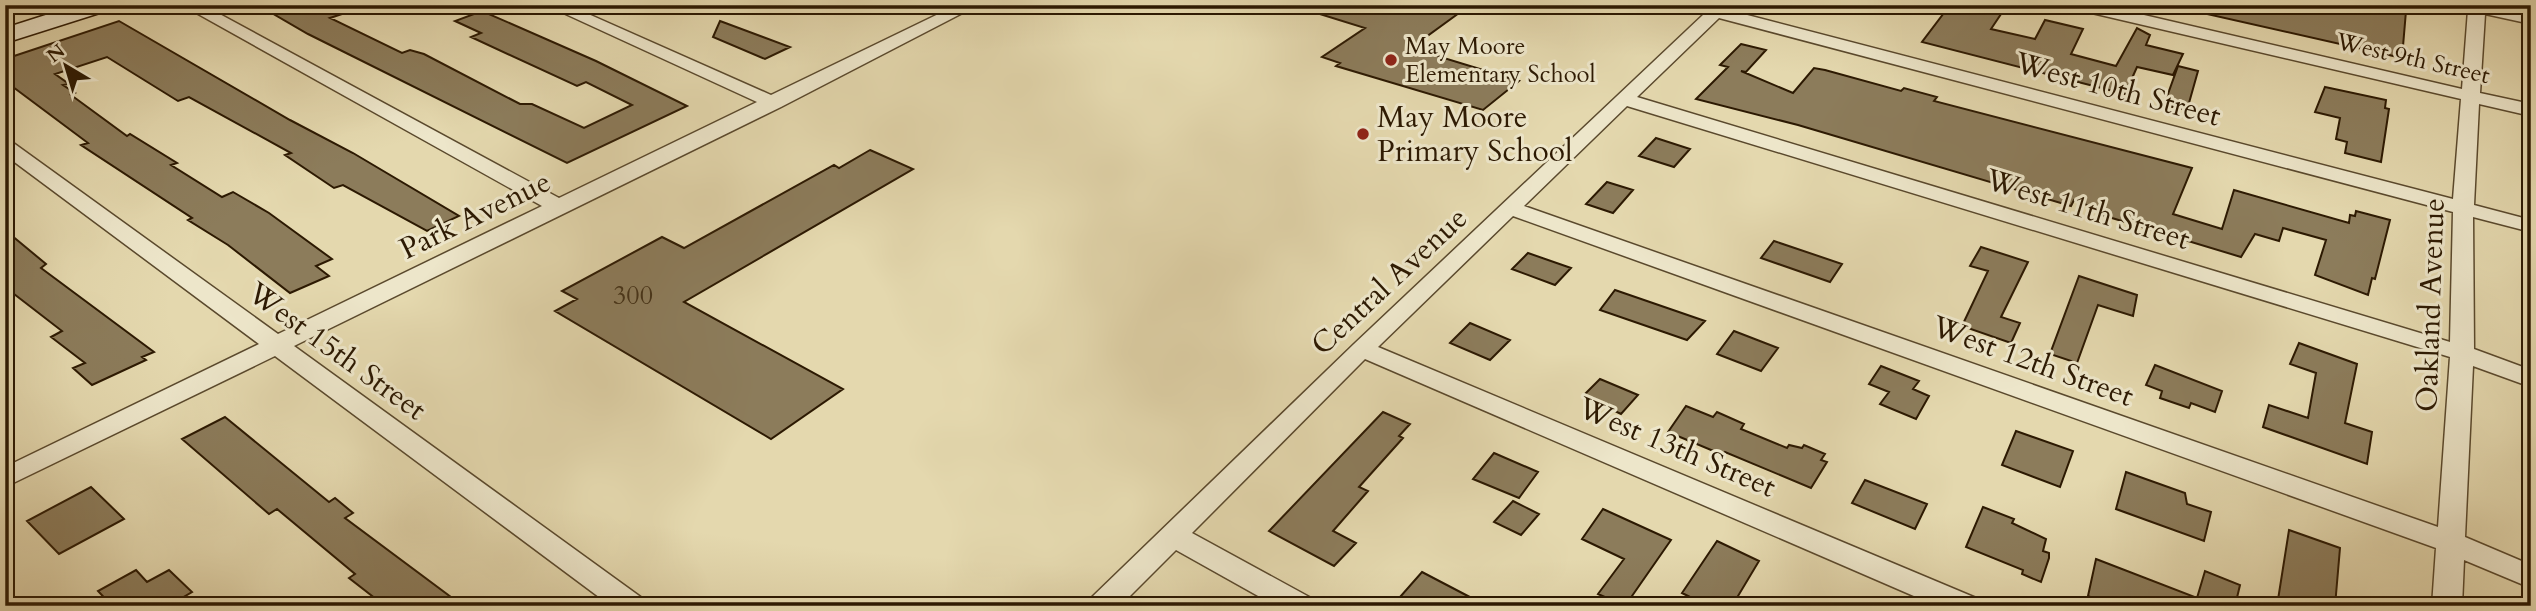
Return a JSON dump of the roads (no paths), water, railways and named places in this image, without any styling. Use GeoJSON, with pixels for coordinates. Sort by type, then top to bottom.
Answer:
{"type":"FeatureCollection","features":[{"type":"Feature","properties":{"kind":"street"},"geometry":{"type":"LineString","coordinates":[[5,36],[101,5]]}},
{"type":"Feature","properties":{"kind":"street"},"geometry":{"type":"LineString","coordinates":[[190,5],[561,208]]}},
{"type":"Feature","properties":{"kind":"street"},"geometry":{"type":"LineString","coordinates":[[554,5],[774,103]]}},
{"type":"Feature","properties":{"kind":"street"},"geometry":{"type":"LineString","coordinates":[[933,5],[962,9]]}},
{"type":"Feature","properties":{"kind":"street","name":"West 10th Street"},"geometry":{"type":"LineString","coordinates":[[1691,5],[1720,8],[2531,226]]}},
{"type":"Feature","properties":{"kind":"street","name":"West 9th Street"},"geometry":{"type":"LineString","coordinates":[[2079,5],[2531,110]]}},
{"type":"Feature","properties":{"kind":"street"},"geometry":{"type":"LineString","coordinates":[[2473,6],[2531,19]]}},
{"type":"Feature","properties":{"kind":"street","name":"Oakland Avenue"},"geometry":{"type":"LineString","coordinates":[[2447,606],[2462,353],[2463,208],[2473,6]]}},
{"type":"Feature","properties":{"kind":"street","name":"Central Avenue"},"geometry":{"type":"LineString","coordinates":[[1101,606],[1362,348],[1513,209],[1720,8]]}},
{"type":"Feature","properties":{"kind":"street","name":"Park Avenue"},"geometry":{"type":"LineString","coordinates":[[5,478],[278,347],[962,9]]}},
{"type":"Feature","properties":{"kind":"street","name":"West 11th Street"},"geometry":{"type":"LineString","coordinates":[[1626,100],[2462,353],[2531,379]]}},
{"type":"Feature","properties":{"kind":"street","name":"West 15th Street"},"geometry":{"type":"LineString","coordinates":[[5,146],[632,606]]}},
{"type":"Feature","properties":{"kind":"street","name":"West 12th Street"},"geometry":{"type":"LineString","coordinates":[[1513,209],[2452,543],[2531,577]]}},
{"type":"Feature","properties":{"kind":"street","name":"West 13th Street"},"geometry":{"type":"LineString","coordinates":[[1362,348],[1966,606]]}},
{"type":"Feature","properties":{"kind":"street"},"geometry":{"type":"LineString","coordinates":[[1174,536],[1301,606]]}},
{"type":"Feature","properties":{"kind":"place","name":"May Moore Elementary School"},"geometry":{"type":"Point","coordinates":[1391,60]}},
{"type":"Feature","properties":{"kind":"place","name":"May Moore Primary School"},"geometry":{"type":"Point","coordinates":[1363,134]}}]}
